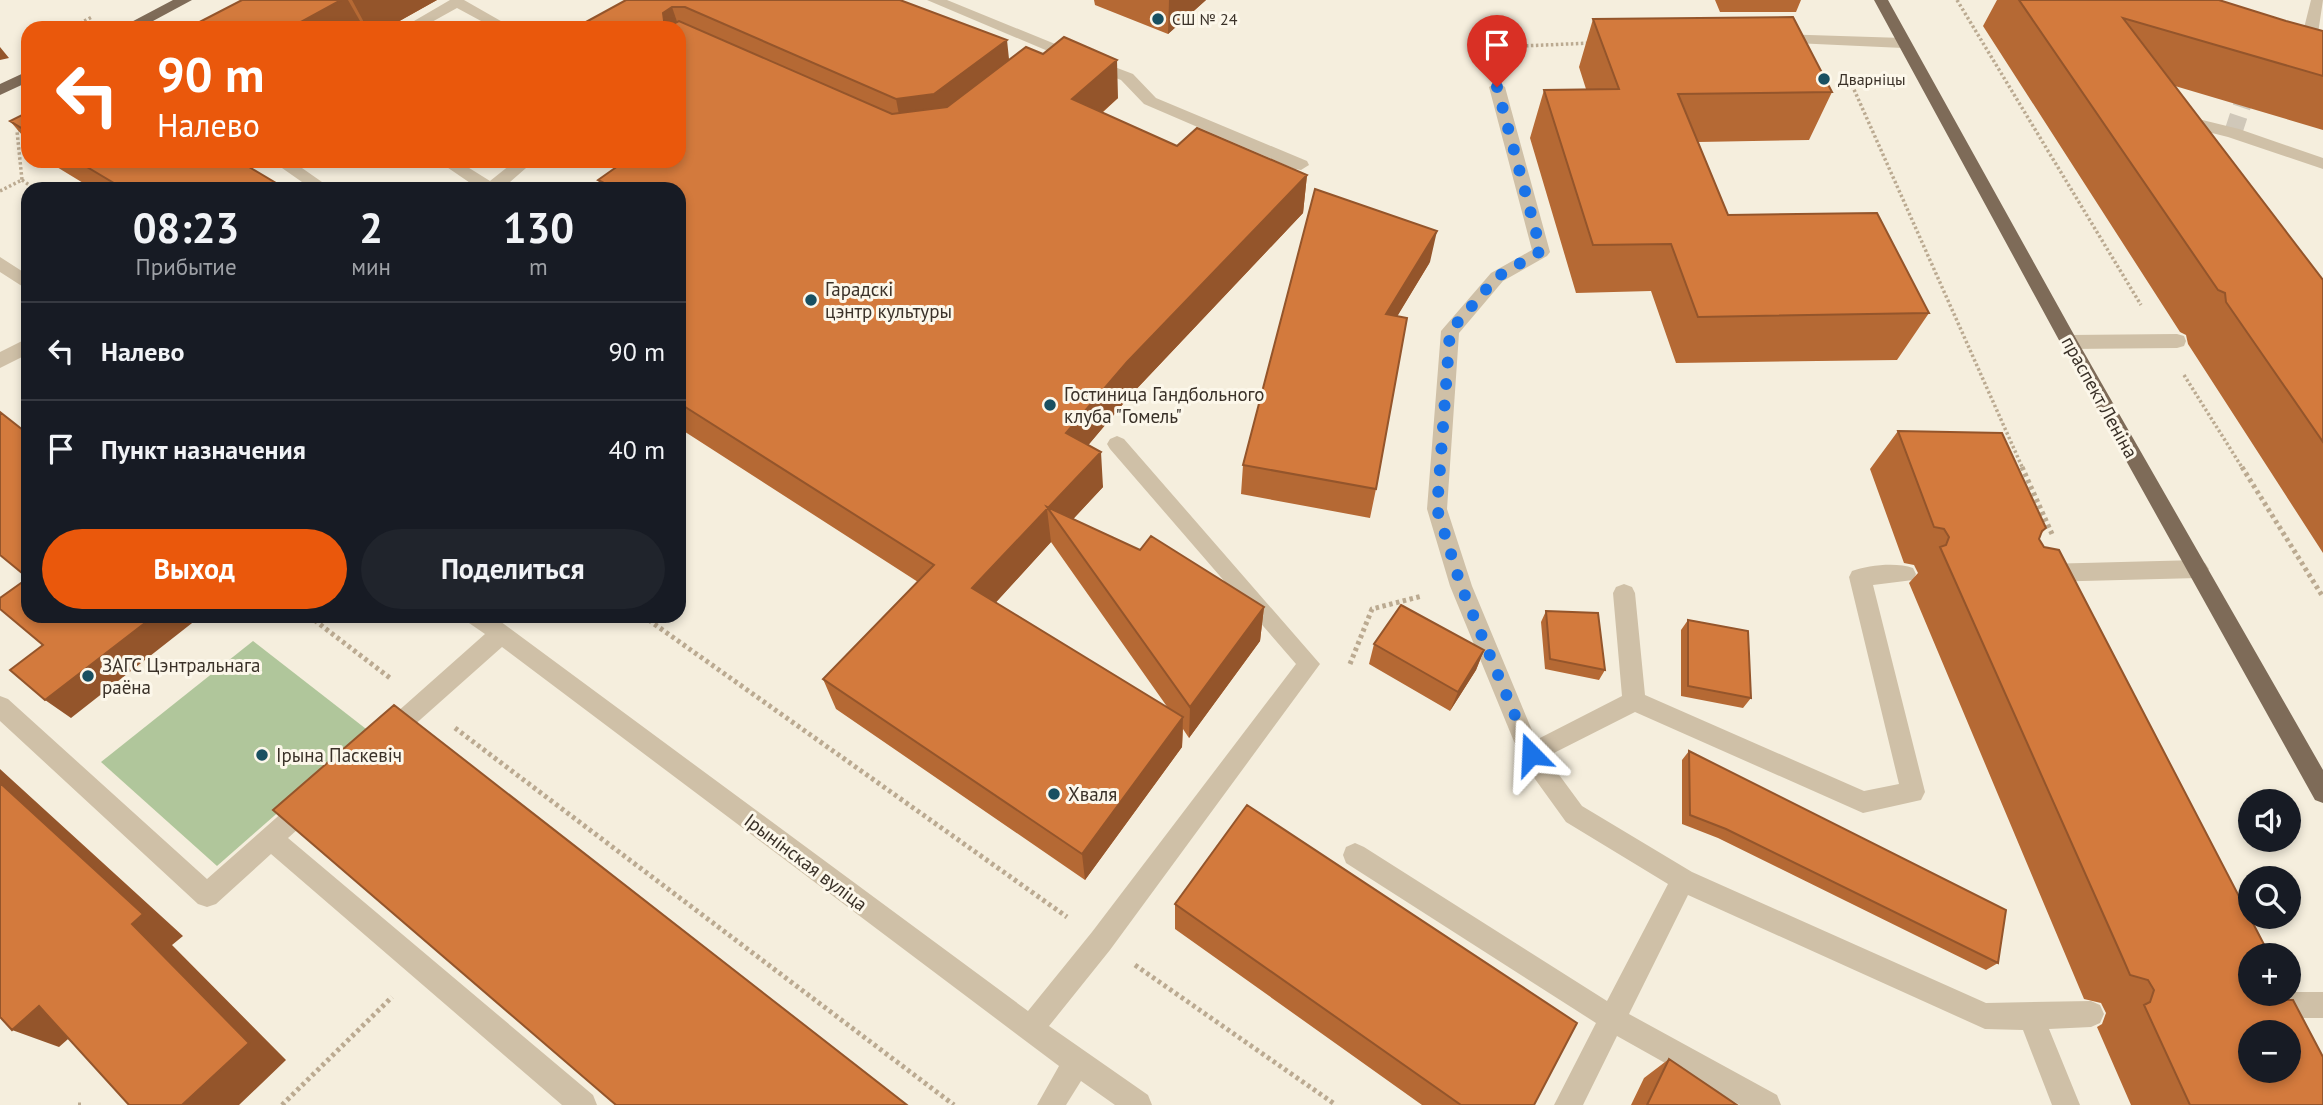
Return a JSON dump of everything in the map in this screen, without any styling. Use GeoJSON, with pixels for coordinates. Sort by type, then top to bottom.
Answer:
{"type":"FeatureCollection","features":[{"type":"Feature","properties":{"kind":"main road"},"geometry":{"type":"LineString","coordinates":[[142,21],[186,0]]}},
{"type":"Feature","properties":{"kind":"main road","name":"праспект Леніна"},"geometry":{"type":"LineString","coordinates":[[1881,0],[2069,342],[2323,792]]}},
{"type":"Feature","properties":{"kind":"main road"},"geometry":{"type":"LineString","coordinates":[[0,90],[21,80]]}},
{"type":"Feature","properties":{"kind":"street"},"geometry":{"type":"LineString","coordinates":[[934,0],[1055,55],[1127,77],[1150,102],[1301,165]]}},
{"type":"Feature","properties":{"kind":"street"},"geometry":{"type":"LineString","coordinates":[[2310,40],[2318,0]]}},
{"type":"Feature","properties":{"kind":"street"},"geometry":{"type":"LineString","coordinates":[[423,21],[457,2],[492,21]]}},
{"type":"Feature","properties":{"kind":"street"},"geometry":{"type":"LineString","coordinates":[[1755,39],[1903,43]]}},
{"type":"Feature","properties":{"kind":"street"},"geometry":{"type":"LineString","coordinates":[[1497,87],[1541,251],[1497,277],[1450,331],[1437,509],[1461,586],[1531,754],[1574,814],[1684,880],[1985,1016],[2091,1014]]}},
{"type":"Feature","properties":{"kind":"street"},"geometry":{"type":"LineString","coordinates":[[2186,138],[2169,117],[2233,133],[2323,164]]}},
{"type":"Feature","properties":{"kind":"street"},"geometry":{"type":"LineString","coordinates":[[291,168],[313,182]]}},
{"type":"Feature","properties":{"kind":"street"},"geometry":{"type":"LineString","coordinates":[[457,168],[480,182]]}},
{"type":"Feature","properties":{"kind":"street"},"geometry":{"type":"LineString","coordinates":[[500,182],[517,168]]}},
{"type":"Feature","properties":{"kind":"street"},"geometry":{"type":"LineString","coordinates":[[0,263],[21,279]]}},
{"type":"Feature","properties":{"kind":"street"},"geometry":{"type":"LineString","coordinates":[[2069,342],[2170,341]]}},
{"type":"Feature","properties":{"kind":"street"},"geometry":{"type":"LineString","coordinates":[[0,361],[21,349]]}},
{"type":"Feature","properties":{"kind":"street"},"geometry":{"type":"LineString","coordinates":[[1030,1029],[1101,941],[1309,664],[1116,444]]}},
{"type":"Feature","properties":{"kind":"street"},"geometry":{"type":"LineString","coordinates":[[2018,574],[2197,569]]}},
{"type":"Feature","properties":{"kind":"street"},"geometry":{"type":"LineString","coordinates":[[1634,701],[1863,802],[1913,792],[1860,577],[1905,574]]}},
{"type":"Feature","properties":{"kind":"street"},"geometry":{"type":"LineString","coordinates":[[1625,593],[1634,701]]}},
{"type":"Feature","properties":{"kind":"street","name":"Ірынінская вуліца"},"geometry":{"type":"LineString","coordinates":[[486,623],[1030,1029],[1138,1105]]}},
{"type":"Feature","properties":{"kind":"street"},"geometry":{"type":"LineString","coordinates":[[372,748],[501,634]]}},
{"type":"Feature","properties":{"kind":"street"},"geometry":{"type":"LineString","coordinates":[[1531,754],[1634,701]]}},
{"type":"Feature","properties":{"kind":"street"},"geometry":{"type":"LineString","coordinates":[[0,706],[207,895],[331,785]]}},
{"type":"Feature","properties":{"kind":"street"},"geometry":{"type":"LineString","coordinates":[[271,839],[583,1105]]}},
{"type":"Feature","properties":{"kind":"street"},"geometry":{"type":"LineString","coordinates":[[1355,855],[1614,1020],[1767,1105]]}},
{"type":"Feature","properties":{"kind":"street"},"geometry":{"type":"LineString","coordinates":[[1568,1105],[1684,880]]}},
{"type":"Feature","properties":{"kind":"street"},"geometry":{"type":"LineString","coordinates":[[2301,1005],[2323,1005]]}},
{"type":"Feature","properties":{"kind":"street"},"geometry":{"type":"LineString","coordinates":[[2031,1017],[2066,1105]]}},
{"type":"Feature","properties":{"kind":"street"},"geometry":{"type":"LineString","coordinates":[[1051,1105],[1077,1062]]}},
{"type":"Feature","properties":{"kind":"path"},"geometry":{"type":"LineString","coordinates":[[1957,0],[2170,341],[2323,597]]}},
{"type":"Feature","properties":{"kind":"path"},"geometry":{"type":"LineString","coordinates":[[1832,40],[2069,572]]}},
{"type":"Feature","properties":{"kind":"path"},"geometry":{"type":"LineString","coordinates":[[1497,87],[1522,46],[1600,42]]}},
{"type":"Feature","properties":{"kind":"path"},"geometry":{"type":"LineString","coordinates":[[21,129],[17,131],[22,180],[25,182]]}},
{"type":"Feature","properties":{"kind":"path"},"geometry":{"type":"LineString","coordinates":[[0,191],[22,180]]}},
{"type":"Feature","properties":{"kind":"path"},"geometry":{"type":"LineString","coordinates":[[1351,661],[1372,610],[1461,586]]}},
{"type":"Feature","properties":{"kind":"path"},"geometry":{"type":"LineString","coordinates":[[318,623],[954,1105]]}},
{"type":"Feature","properties":{"kind":"path"},"geometry":{"type":"LineString","coordinates":[[653,623],[1336,1105]]}},
{"type":"Feature","properties":{"kind":"path"},"geometry":{"type":"LineString","coordinates":[[282,1105],[398,992]]}},
{"type":"Feature","properties":{"kind":"green space"},"geometry":{"type":"Polygon","coordinates":[[[253,641],[370,732],[217,866],[101,762],[253,641]]]}},
{"type":"Feature","properties":{"kind":"building"},"geometry":{"type":"Polygon","coordinates":[[[242,0],[341,0],[303,21],[202,21],[242,0]]]}},
{"type":"Feature","properties":{"kind":"building"},"geometry":{"type":"Polygon","coordinates":[[[626,0],[900,0],[1007,40],[934,94],[896,99],[685,7],[672,7],[663,13],[664,21],[588,21],[626,0]]]}},
{"type":"Feature","properties":{"kind":"building"},"geometry":{"type":"Polygon","coordinates":[[[2019,0],[2219,0],[2323,31],[2323,76],[2123,18],[2323,280],[2323,442],[2226,302],[2225,293],[2218,290],[2019,0]]]}},
{"type":"Feature","properties":{"kind":"building"},"geometry":{"type":"Polygon","coordinates":[[[1793,17],[1832,92],[1678,94],[1728,215],[1877,213],[1929,313],[1698,317],[1671,244],[1593,245],[1544,90],[1619,89],[1593,19],[1793,17]]]}},
{"type":"Feature","properties":{"kind":"building"},"geometry":{"type":"Polygon","coordinates":[[[686,24],[892,114],[947,107],[1026,47],[1043,54],[1064,37],[1117,60],[1072,99],[1177,146],[1197,128],[1307,175],[1127,362],[1066,433],[1101,452],[972,588],[1183,717],[1082,854],[823,679],[934,565],[686,407],[686,182],[598,180],[615,168],[686,168],[686,24]]]}},
{"type":"Feature","properties":{"kind":"building"},"geometry":{"type":"Polygon","coordinates":[[[21,116],[21,128],[10,121],[21,116]]]}},
{"type":"Feature","properties":{"kind":"building"},"geometry":{"type":"Polygon","coordinates":[[[89,168],[251,168],[274,182],[112,182],[89,168]]]}},
{"type":"Feature","properties":{"kind":"building"},"geometry":{"type":"Polygon","coordinates":[[[1315,189],[1437,231],[1386,314],[1407,318],[1376,489],[1243,465],[1315,189]]]}},
{"type":"Feature","properties":{"kind":"building"},"geometry":{"type":"Polygon","coordinates":[[[0,412],[21,428],[21,572],[0,555],[0,412]]]}},
{"type":"Feature","properties":{"kind":"building"},"geometry":{"type":"Polygon","coordinates":[[[1898,431],[2002,433],[2046,528],[2039,539],[2044,547],[2059,550],[2238,894],[2238,929],[2256,929],[2263,943],[2238,943],[2238,1006],[2296,1006],[2323,1057],[2323,1105],[2190,1105],[2144,1005],[2150,1002],[2154,990],[2148,980],[2130,975],[1940,547],[1946,545],[1949,537],[1944,529],[1934,527],[1898,431]]]}},
{"type":"Feature","properties":{"kind":"building"},"geometry":{"type":"Polygon","coordinates":[[[1047,507],[1140,550],[1151,536],[1264,607],[1190,707],[1047,507]]]}},
{"type":"Feature","properties":{"kind":"building"},"geometry":{"type":"Polygon","coordinates":[[[21,583],[21,623],[145,623],[45,700],[10,670],[43,645],[0,609],[0,598],[21,583]]]}},
{"type":"Feature","properties":{"kind":"building"},"geometry":{"type":"Polygon","coordinates":[[[1401,605],[1484,650],[1458,692],[1374,644],[1401,605]]]}},
{"type":"Feature","properties":{"kind":"building"},"geometry":{"type":"Polygon","coordinates":[[[1546,611],[1598,613],[1605,670],[1550,659],[1546,611]]]}},
{"type":"Feature","properties":{"kind":"building"},"geometry":{"type":"Polygon","coordinates":[[[1688,620],[1748,631],[1751,698],[1688,686],[1688,620]]]}},
{"type":"Feature","properties":{"kind":"building"},"geometry":{"type":"Polygon","coordinates":[[[394,705],[907,1105],[616,1105],[273,810],[394,705]]]}},
{"type":"Feature","properties":{"kind":"building"},"geometry":{"type":"Polygon","coordinates":[[[1689,751],[2006,910],[1998,963],[1726,829],[1690,815],[1689,751]]]}},
{"type":"Feature","properties":{"kind":"building"},"geometry":{"type":"Polygon","coordinates":[[[0,783],[143,914],[132,924],[249,1043],[182,1105],[129,1105],[39,1006],[12,1030],[0,1017],[0,783]]]}},
{"type":"Feature","properties":{"kind":"building"},"geometry":{"type":"Polygon","coordinates":[[[1247,805],[1577,1023],[1534,1105],[1461,1105],[1175,904],[1247,805]]]}},
{"type":"Feature","properties":{"kind":"building"},"geometry":{"type":"Polygon","coordinates":[[[1669,1059],[1737,1105],[1647,1105],[1669,1059]]]}},
{"type":"Feature","properties":{"kind":"tunnel"},"geometry":{"type":"LineString","coordinates":[[2233,133],[2250,81]]}},
{"type":"Feature","properties":{"kind":"place","name":"СШ № 24"},"geometry":{"type":"Point","coordinates":[1158,19]}},
{"type":"Feature","properties":{"kind":"place","name":"Дварніцы"},"geometry":{"type":"Point","coordinates":[1824,79]}},
{"type":"Feature","properties":{"kind":"place","name":"Гарадскі цэнтр культуры"},"geometry":{"type":"Point","coordinates":[811,300]}},
{"type":"Feature","properties":{"kind":"place","name":"Гостиница Гандбольного клуба \"Гомель\""},"geometry":{"type":"Point","coordinates":[1050,405]}},
{"type":"Feature","properties":{"kind":"place","name":"ЗАГС Цэнтральнага раёна"},"geometry":{"type":"Point","coordinates":[88,676]}},
{"type":"Feature","properties":{"kind":"place","name":"Ірына Паскевіч"},"geometry":{"type":"Point","coordinates":[262,755]}},
{"type":"Feature","properties":{"kind":"place","name":"Хваля"},"geometry":{"type":"Point","coordinates":[1054,794]}},
{"type":"Feature","properties":{"kind":"route"},"geometry":{"type":"LineString","coordinates":[[1497,87],[1541,251],[1497,277],[1450,331],[1437,509],[1461,586],[1531,754]]}}]}
